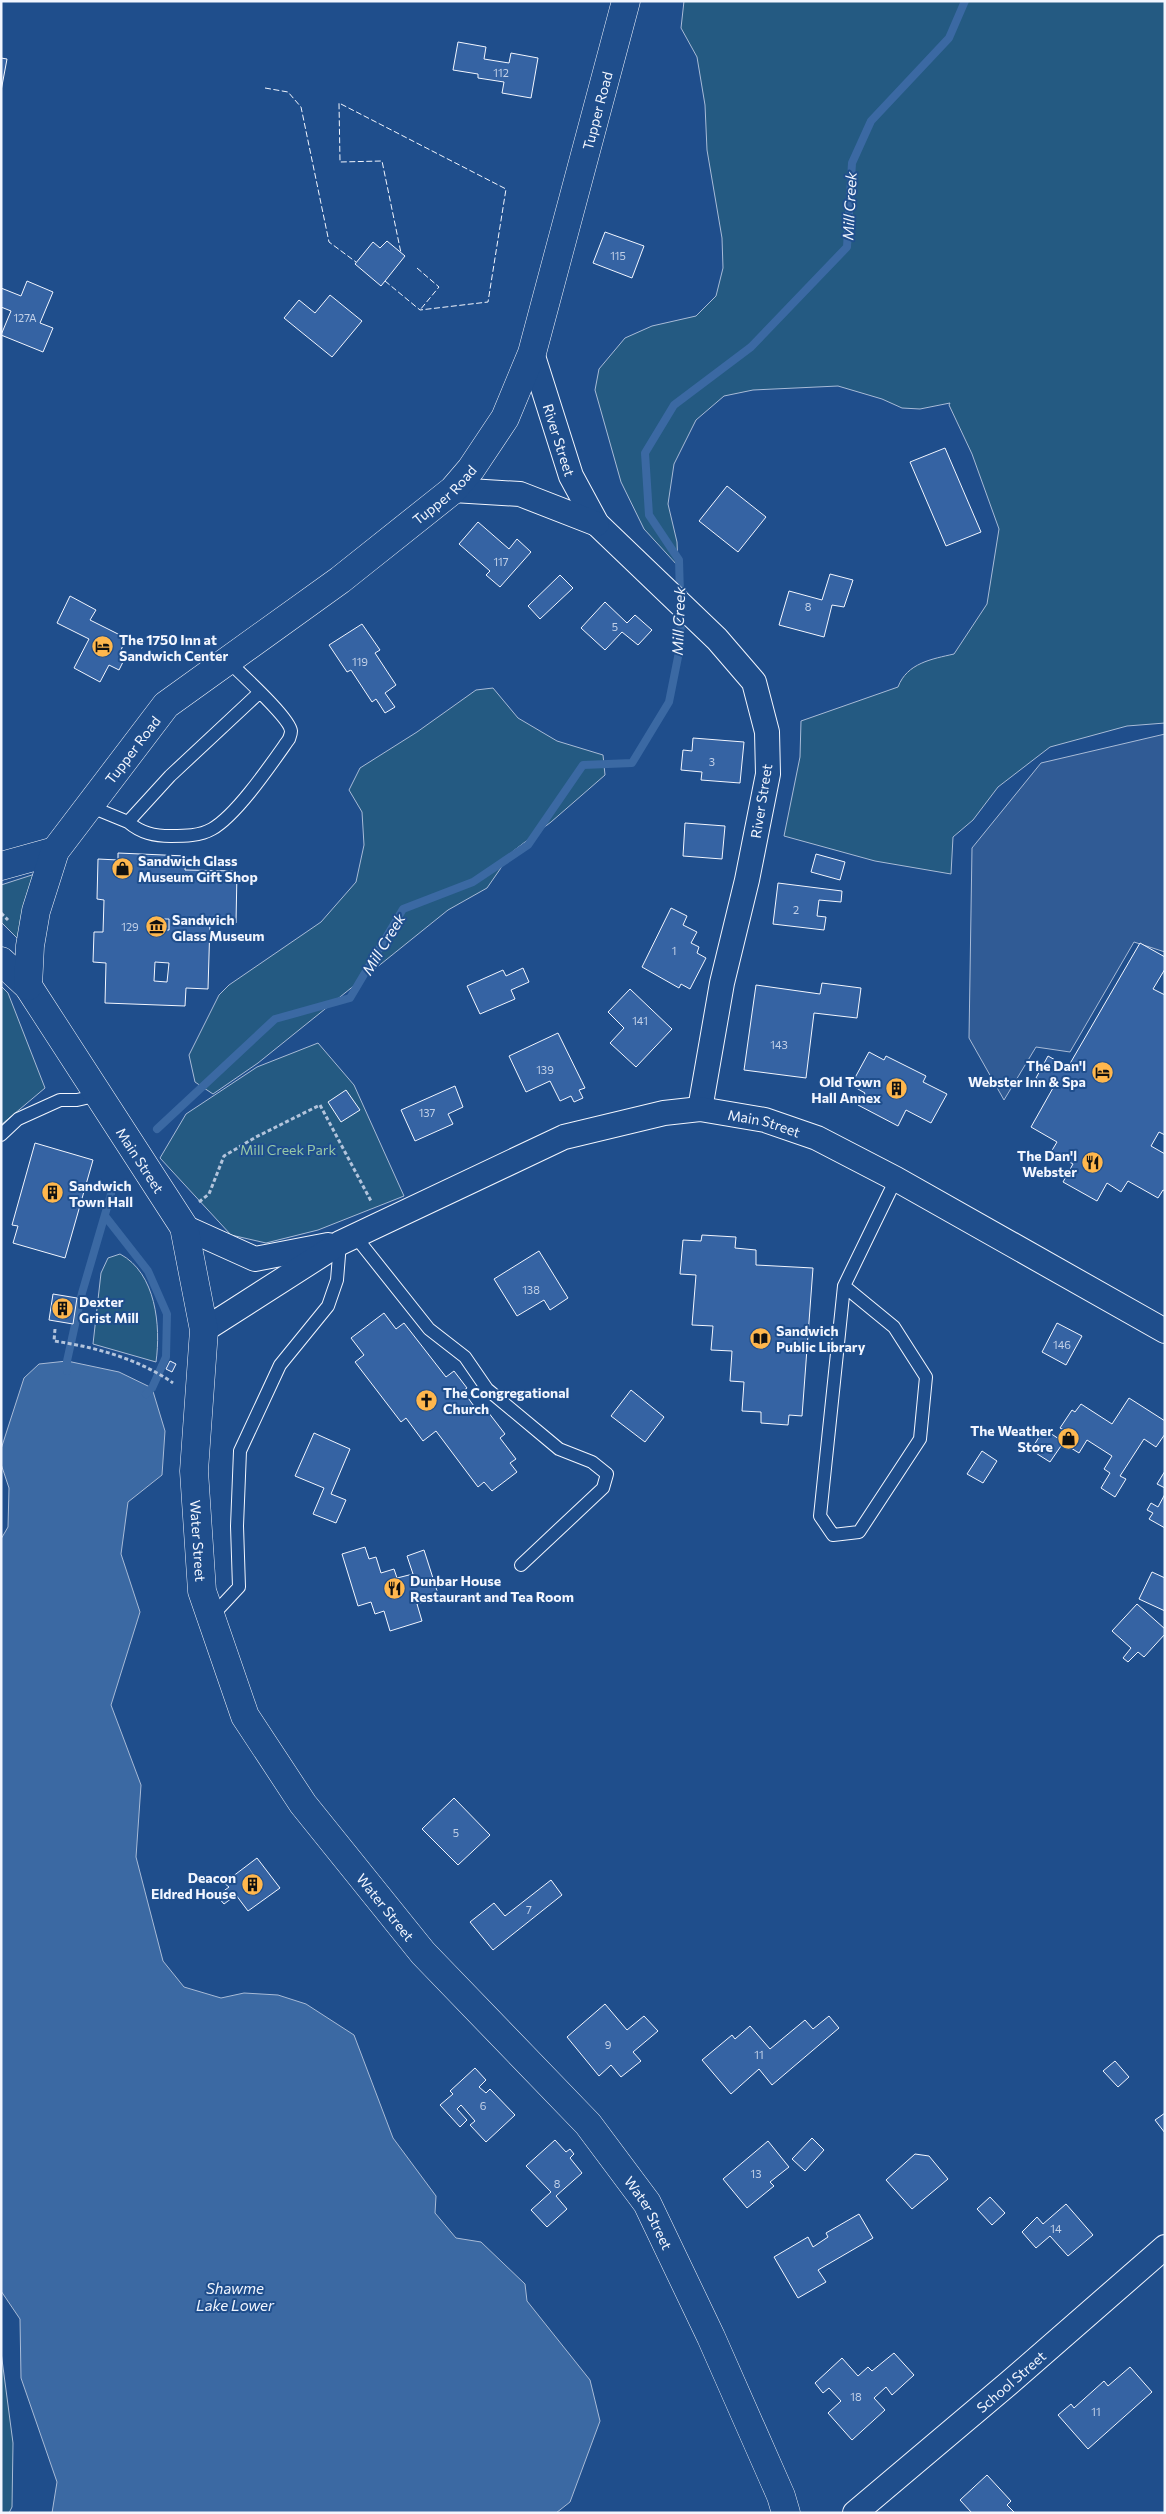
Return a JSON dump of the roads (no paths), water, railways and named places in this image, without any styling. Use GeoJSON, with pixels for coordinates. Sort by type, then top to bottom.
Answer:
{"type":"FeatureCollection","features":[{"type":"Feature","properties":{"kind":"main road","name":"Tupper Road"},"geometry":{"type":"LineString","coordinates":[[28,986],[30,946],[36,911],[55,851],[166,705],[340,580],[453,490],[471,469],[505,418],[532,353],[626,1]]}},
{"type":"Feature","properties":{"kind":"main road"},"geometry":{"type":"LineString","coordinates":[[1,866],[55,851]]}},
{"type":"Feature","properties":{"kind":"main road","name":"Main Street"},"geometry":{"type":"LineString","coordinates":[[1,961],[28,986],[182,1223]]}},
{"type":"Feature","properties":{"kind":"main road","name":"Water Street"},"geometry":{"type":"LineString","coordinates":[[182,1223],[204,1330],[194,1471],[202,1591],[245,1716],[303,1804],[424,1953],[588,2124],[647,2204],[711,2337],[781,2496],[786,2513]]}},
{"type":"Feature","properties":{"kind":"street","name":"River Street"},"geometry":{"type":"LineString","coordinates":[[532,353],[571,476],[597,524],[717,639],[754,682],[767,732],[768,774],[722,983],[700,1109]]}},
{"type":"Feature","properties":{"kind":"street","name":"River Street"},"geometry":{"type":"LineString","coordinates":[[453,490],[520,494],[597,524]]}},
{"type":"Feature","properties":{"kind":"street","name":"Main Street"},"geometry":{"type":"LineString","coordinates":[[204,1330],[348,1239],[564,1138],[664,1113],[700,1109],[765,1120],[809,1135],[896,1179],[1165,1331]]}},
{"type":"Feature","properties":{"kind":"street","name":"Main Street"},"geometry":{"type":"LineString","coordinates":[[182,1223],[255,1259],[348,1239]]}},
{"type":"Feature","properties":{"kind":"street","name":"School Street"},"geometry":{"type":"LineString","coordinates":[[855,2513],[1164,2249]]}},
{"type":"Feature","properties":{"kind":"lane"},"geometry":{"type":"LineString","coordinates":[[89,806],[128,822],[138,830],[155,836],[189,836],[212,830],[231,814],[289,739],[291,731],[289,725],[260,692],[228,661]]}},
{"type":"Feature","properties":{"kind":"lane"},"geometry":{"type":"LineString","coordinates":[[128,822],[170,776],[260,692]]}},
{"type":"Feature","properties":{"kind":"lane"},"geometry":{"type":"LineString","coordinates":[[1,1134],[18,1119],[60,1100],[77,1100],[99,1095]]}},
{"type":"Feature","properties":{"kind":"lane"},"geometry":{"type":"LineString","coordinates":[[844,1286],[894,1327],[926,1376],[920,1439],[859,1532],[833,1535],[820,1516],[844,1286],[896,1179]]}},
{"type":"Feature","properties":{"kind":"lane"},"geometry":{"type":"LineString","coordinates":[[348,1239],[429,1329],[465,1357],[488,1389],[559,1449],[592,1462],[606,1474],[604,1488],[521,1565]]}},
{"type":"Feature","properties":{"kind":"lane"},"geometry":{"type":"LineString","coordinates":[[211,1617],[239,1587],[237,1526],[240,1451],[280,1365],[328,1306],[348,1239]]}},
{"type":"Feature","properties":{"kind":"water","name":"Shawme Lake Lower"},"geometry":{"type":"Polygon","coordinates":[[[67,1361],[119,1372],[152,1388],[165,1431],[162,1475],[128,1502],[121,1554],[140,1612],[111,1705],[141,1785],[136,1857],[163,1961],[184,1987],[221,1998],[244,1993],[278,1995],[306,2004],[354,2035],[393,2138],[436,2196],[435,2213],[456,2238],[481,2242],[525,2284],[527,2301],[590,2380],[600,2421],[570,2502],[556,2513],[52,2513],[57,2482],[21,2378],[20,2319],[1,2291],[1,1539],[8,1527],[9,1488],[1,1464],[1,1449],[24,1378],[39,1364],[67,1361]]]}},
{"type":"Feature","properties":{"kind":"waterway","name":"Mill Creek"},"geometry":{"type":"LineString","coordinates":[[680,595],[679,560],[649,515],[645,453],[674,405],[751,347],[847,247],[852,163],[871,121],[949,38],[965,1]]}},
{"type":"Feature","properties":{"kind":"waterway","name":"Mill Creek"},"geometry":{"type":"LineString","coordinates":[[157,1129],[275,1019],[350,998],[403,909],[473,882],[528,845],[583,765],[632,763],[669,702],[681,642],[680,611]]}},
{"type":"Feature","properties":{"kind":"waterway"},"geometry":{"type":"LineString","coordinates":[[67,1371],[67,1361],[82,1293],[111,1194]]}},
{"type":"Feature","properties":{"kind":"waterway"},"geometry":{"type":"LineString","coordinates":[[105,1216],[148,1271],[167,1314],[166,1357],[152,1388],[146,1394]]}},
{"type":"Feature","properties":{"kind":"place","name":"The 1750 Inn at Sandwich Center"},"geometry":{"type":"Point","coordinates":[103,647]}},
{"type":"Feature","properties":{"kind":"place","name":"Sandwich Glass Museum Gift Shop"},"geometry":{"type":"Point","coordinates":[122,868]}},
{"type":"Feature","properties":{"kind":"place","name":"Sandwich Glass Museum"},"geometry":{"type":"Point","coordinates":[156,927]}},
{"type":"Feature","properties":{"kind":"place","name":"The Dan'l Webster Inn & Spa"},"geometry":{"type":"Point","coordinates":[1102,1073]}},
{"type":"Feature","properties":{"kind":"place","name":"Old Town Hall Annex"},"geometry":{"type":"Point","coordinates":[897,1089]}},
{"type":"Feature","properties":{"kind":"place","name":"The Dan'l Webster"},"geometry":{"type":"Point","coordinates":[1093,1163]}},
{"type":"Feature","properties":{"kind":"place","name":"Sandwich Town Hall"},"geometry":{"type":"Point","coordinates":[53,1193]}},
{"type":"Feature","properties":{"kind":"place","name":"Dexter Grist Mill"},"geometry":{"type":"Point","coordinates":[63,1309]}},
{"type":"Feature","properties":{"kind":"place","name":"Sandwich Public Library"},"geometry":{"type":"Point","coordinates":[760,1338]}},
{"type":"Feature","properties":{"kind":"place","name":"The Congregational Church"},"geometry":{"type":"Point","coordinates":[427,1400]}},
{"type":"Feature","properties":{"kind":"place","name":"The Weather Store"},"geometry":{"type":"Point","coordinates":[1069,1438]}},
{"type":"Feature","properties":{"kind":"place","name":"Dunbar House Restaurant and Tea Room"},"geometry":{"type":"Point","coordinates":[394,1588]}},
{"type":"Feature","properties":{"kind":"place","name":"Deacon Eldred House"},"geometry":{"type":"Point","coordinates":[252,1885]}},
{"type":"Feature","properties":{"kind":"park label","name":"Mill Creek Park"},"geometry":{"type":"Point","coordinates":[288,1149]}}]}
